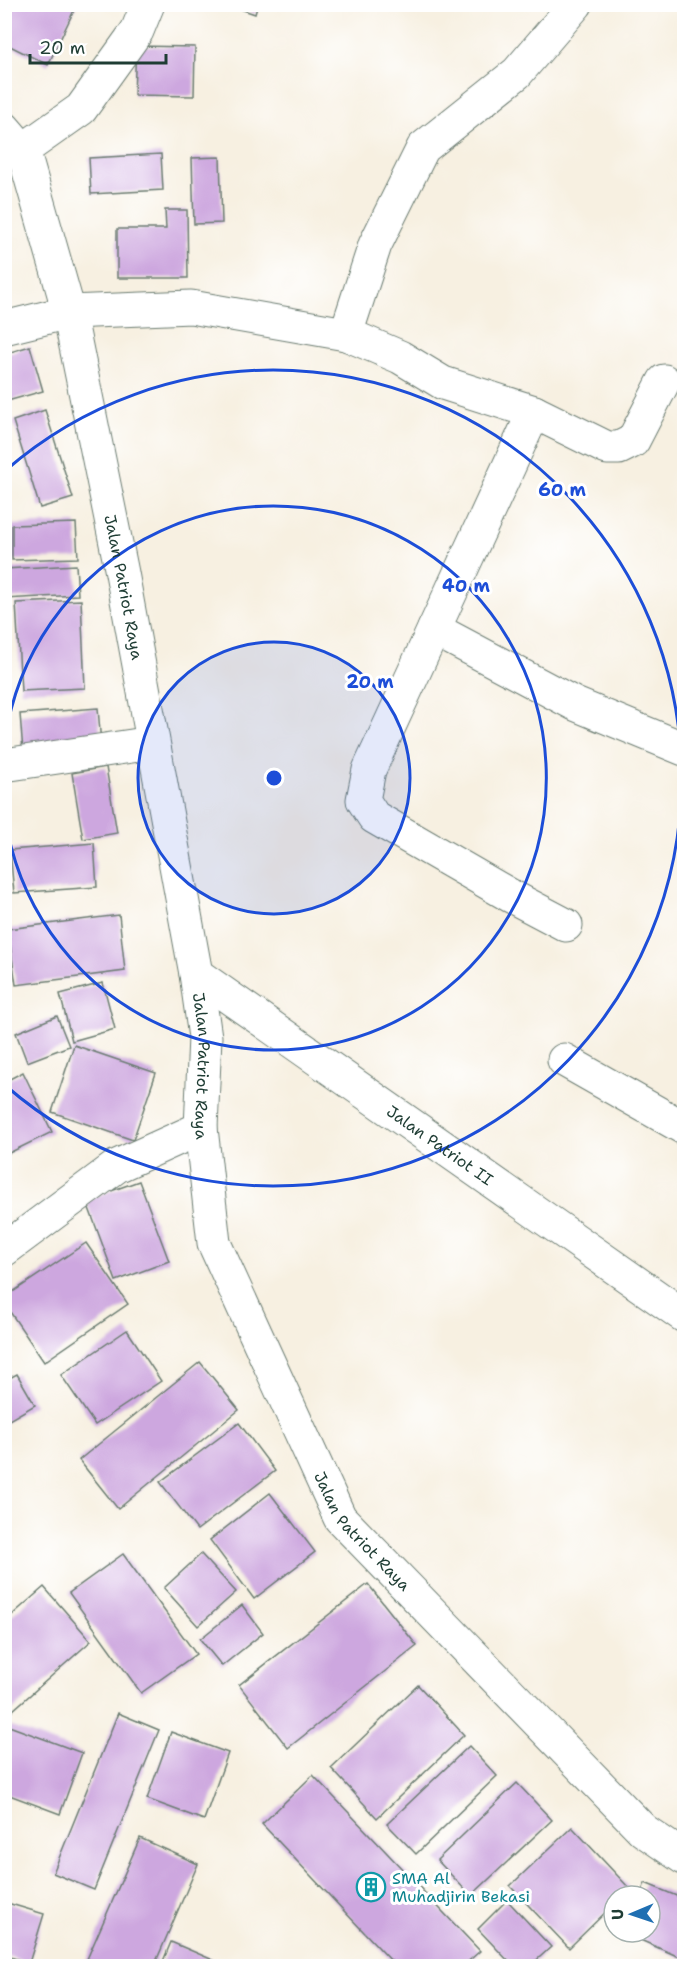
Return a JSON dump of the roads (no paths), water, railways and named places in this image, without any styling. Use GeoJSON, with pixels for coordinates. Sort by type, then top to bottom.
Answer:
{"type":"FeatureCollection","features":[{"type":"Feature","properties":{"kind":"street"},"geometry":{"type":"LineString","coordinates":[[14,139],[81,109],[137,31],[148,4]]}},
{"type":"Feature","properties":{"kind":"street"},"geometry":{"type":"LineString","coordinates":[[346,334],[375,245],[423,148],[517,73],[576,4]]}},
{"type":"Feature","properties":{"kind":"street","name":"Jalan Patriot Raya"},"geometry":{"type":"LineString","coordinates":[[14,139],[69,312],[123,573],[196,974],[205,1037],[201,1128],[214,1244],[340,1518],[643,1830],[684,1858]]}},
{"type":"Feature","properties":{"kind":"street"},"geometry":{"type":"LineString","coordinates":[[4,328],[69,312],[192,307],[346,334],[400,357],[443,383],[534,412],[607,448],[619,448],[633,441],[664,381]]}},
{"type":"Feature","properties":{"kind":"street"},"geometry":{"type":"LineString","coordinates":[[534,412],[369,770],[363,800],[374,817],[566,925]]}},
{"type":"Feature","properties":{"kind":"street"},"geometry":{"type":"LineString","coordinates":[[435,629],[575,704],[684,749]]}},
{"type":"Feature","properties":{"kind":"street"},"geometry":{"type":"LineString","coordinates":[[4,765],[152,742]]}},
{"type":"Feature","properties":{"kind":"street","name":"Jalan Patriot II"},"geometry":{"type":"LineString","coordinates":[[196,974],[684,1316]]}},
{"type":"Feature","properties":{"kind":"street"},"geometry":{"type":"LineString","coordinates":[[564,1060],[684,1128]]}},
{"type":"Feature","properties":{"kind":"street"},"geometry":{"type":"LineString","coordinates":[[4,1250],[117,1166],[201,1128]]}},
{"type":"Feature","properties":{"kind":"place","name":"SMA Al Muhadjirin Bekasi"},"geometry":{"type":"Point","coordinates":[371,1887]}}]}
